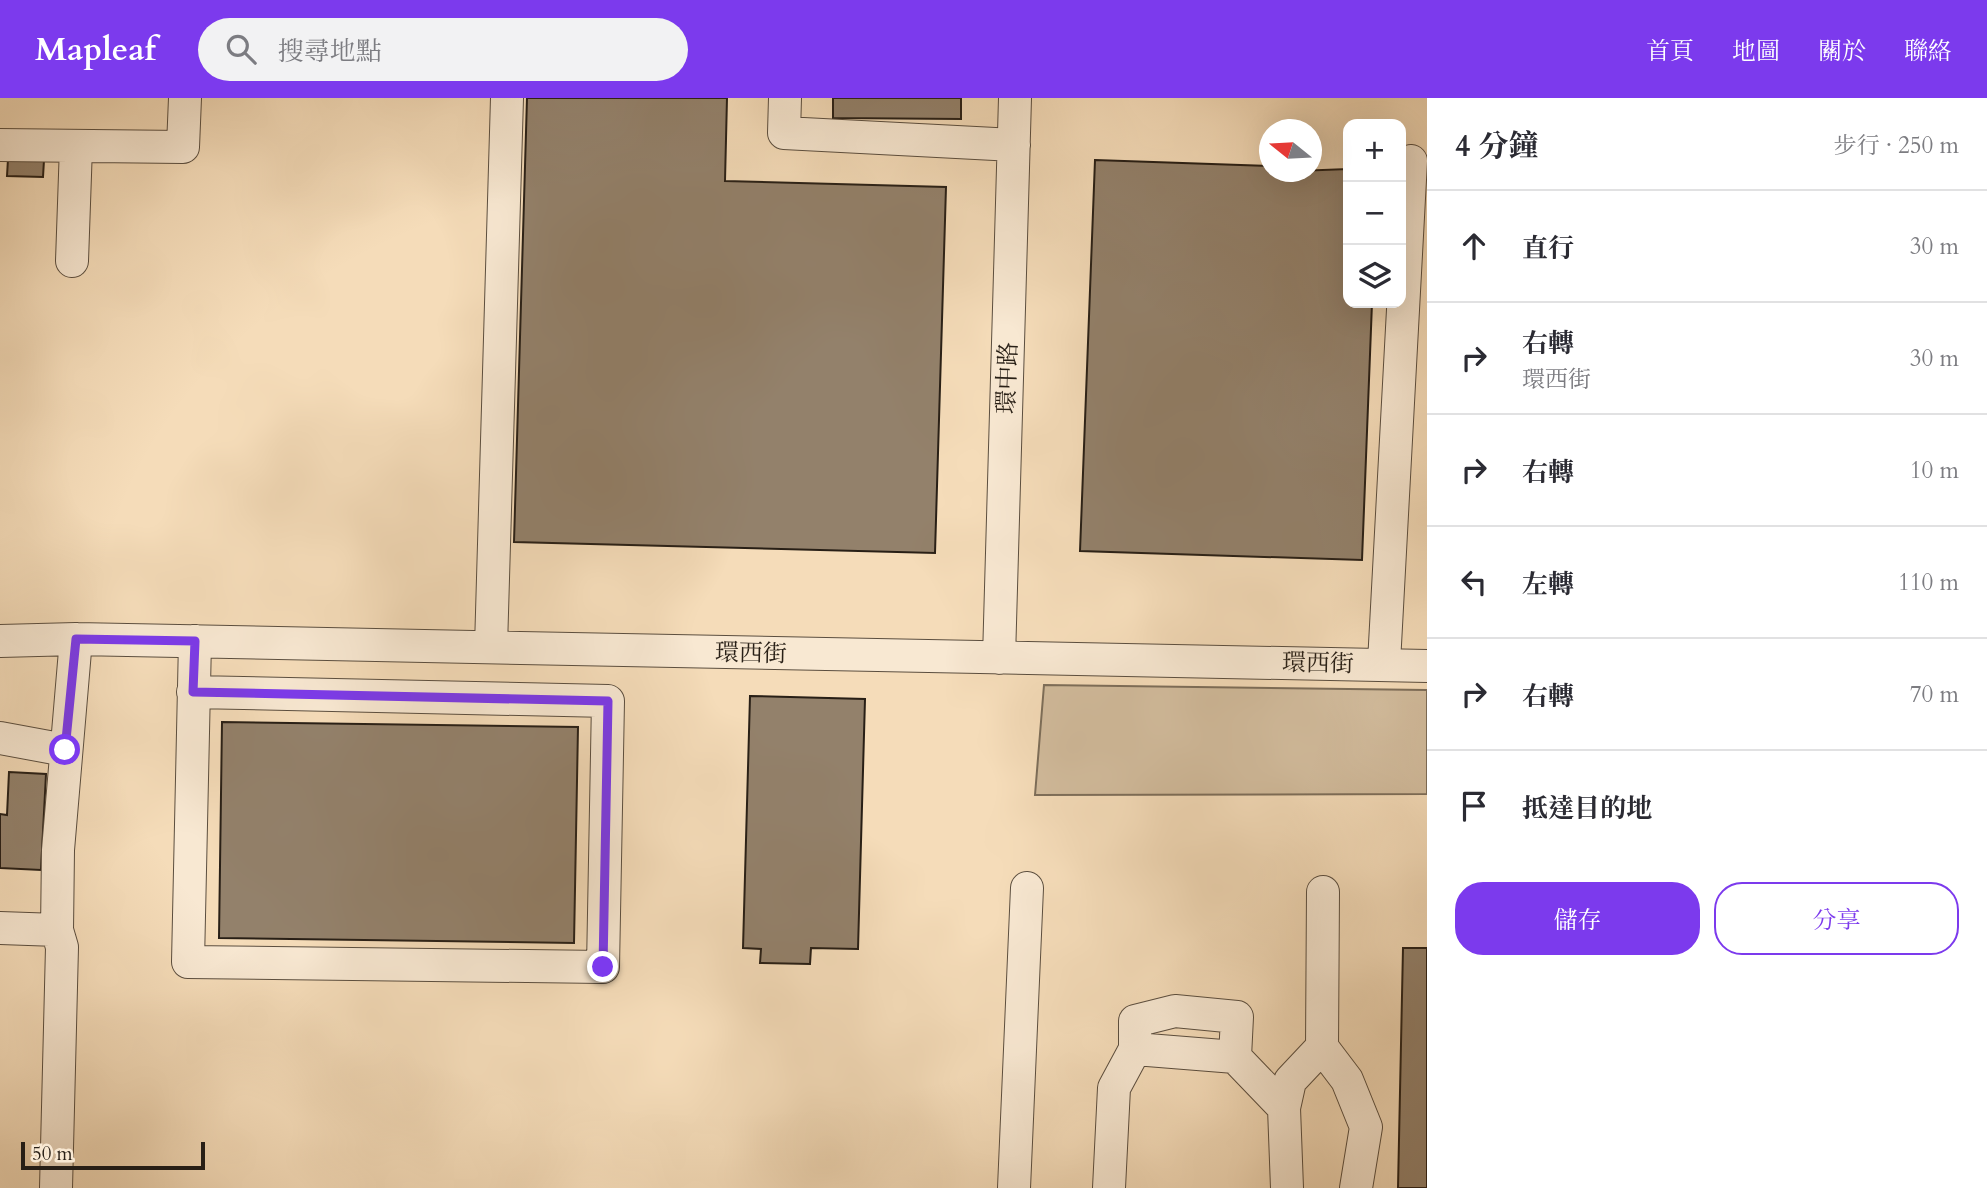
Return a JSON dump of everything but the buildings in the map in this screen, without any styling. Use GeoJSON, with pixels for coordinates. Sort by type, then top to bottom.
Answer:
{"type":"FeatureCollection","features":[{"type":"Feature","properties":{"kind":"street"},"geometry":{"type":"LineString","coordinates":[[0,145],[183,146],[185,98]]}},
{"type":"Feature","properties":{"kind":"street"},"geometry":{"type":"LineString","coordinates":[[491,648],[508,98]]}},
{"type":"Feature","properties":{"kind":"street"},"geometry":{"type":"LineString","coordinates":[[785,98],[783,133],[1014,145]]}},
{"type":"Feature","properties":{"kind":"street","name":"環中路"},"geometry":{"type":"LineString","coordinates":[[999,658],[1015,98]]}},
{"type":"Feature","properties":{"kind":"street"},"geometry":{"type":"LineString","coordinates":[[72,261],[76,146]]}},
{"type":"Feature","properties":{"kind":"street"},"geometry":{"type":"LineString","coordinates":[[1384,663],[1411,161]]}},
{"type":"Feature","properties":{"kind":"street"},"geometry":{"type":"LineString","coordinates":[[56,1188],[62,947],[57,930],[58,850],[76,639]]}},
{"type":"Feature","properties":{"kind":"street","name":"環西街"},"geometry":{"type":"LineString","coordinates":[[0,640],[195,641],[999,658],[1384,663],[1427,666]]}},
{"type":"Feature","properties":{"kind":"street"},"geometry":{"type":"LineString","coordinates":[[193,692],[608,701],[603,967],[188,962],[193,692],[195,641]]}},
{"type":"Feature","properties":{"kind":"street"},"geometry":{"type":"LineString","coordinates":[[0,738],[65,750]]}},
{"type":"Feature","properties":{"kind":"street"},"geometry":{"type":"LineString","coordinates":[[1014,1188],[1027,888]]}},
{"type":"Feature","properties":{"kind":"street"},"geometry":{"type":"LineString","coordinates":[[1323,892],[1322,1046],[1347,1080],[1366,1127],[1356,1188]]}},
{"type":"Feature","properties":{"kind":"street"},"geometry":{"type":"LineString","coordinates":[[0,928],[57,930]]}},
{"type":"Feature","properties":{"kind":"street"},"geometry":{"type":"LineString","coordinates":[[1109,1188],[1114,1088],[1135,1049],[1135,1021],[1175,1011],[1237,1017],[1235,1057],[1284,1108]]}},
{"type":"Feature","properties":{"kind":"street"},"geometry":{"type":"LineString","coordinates":[[1287,1188],[1284,1108],[1290,1081],[1322,1046]]}},
{"type":"Feature","properties":{"kind":"shaded area"},"geometry":{"type":"Polygon","coordinates":[[[1044,685],[1427,690],[1427,794],[1035,795],[1044,685]]]}},
{"type":"Feature","properties":{"kind":"route"},"geometry":{"type":"LineString","coordinates":[[65,750],[76,639],[195,641],[193,692],[608,701],[603,967]]}}]}
